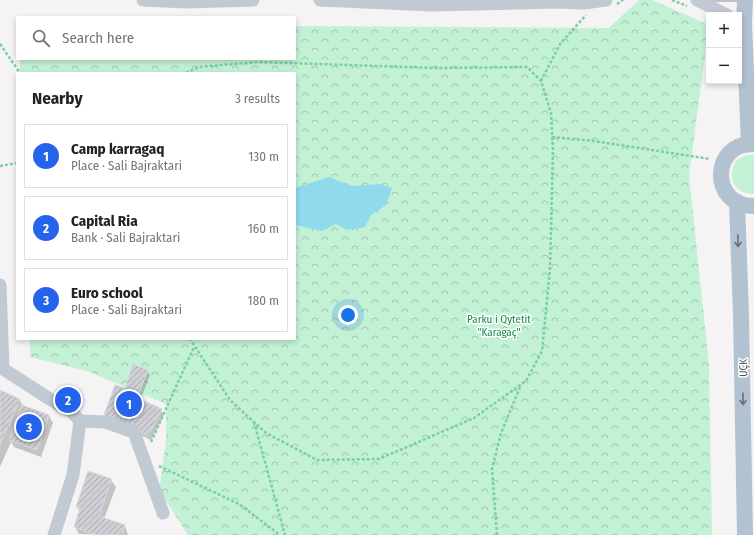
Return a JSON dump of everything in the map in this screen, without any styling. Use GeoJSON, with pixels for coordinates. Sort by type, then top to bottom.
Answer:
{"type":"FeatureCollection","features":[{"type":"Feature","properties":{"kind":"main road"},"geometry":{"type":"LineString","coordinates":[[742,16],[745,0]]}},
{"type":"Feature","properties":{"kind":"main road"},"geometry":{"type":"LineString","coordinates":[[742,28],[750,76],[751,144],[739,146],[731,152],[724,161],[721,170],[721,180],[724,190],[737,202],[754,206]]}},
{"type":"Feature","properties":{"kind":"main road","name":"UÇK"},"geometry":{"type":"LineString","coordinates":[[737,202],[742,352],[745,535]]}},
{"type":"Feature","properties":{"kind":"street"},"geometry":{"type":"LineString","coordinates":[[143,0],[186,2],[253,0]]}},
{"type":"Feature","properties":{"kind":"street"},"geometry":{"type":"LineString","coordinates":[[320,0],[432,4],[557,2],[584,4],[606,0]]}},
{"type":"Feature","properties":{"kind":"street"},"geometry":{"type":"LineString","coordinates":[[697,0],[721,12]]}},
{"type":"Feature","properties":{"kind":"street"},"geometry":{"type":"LineString","coordinates":[[0,285],[1,367],[56,403],[71,410],[80,421],[73,475],[54,535]]}},
{"type":"Feature","properties":{"kind":"street"},"geometry":{"type":"LineString","coordinates":[[80,421],[105,422],[134,432],[162,513]]}},
{"type":"Feature","properties":{"kind":"path"},"geometry":{"type":"LineString","coordinates":[[541,81],[560,44],[589,12]]}},
{"type":"Feature","properties":{"kind":"path"},"geometry":{"type":"LineString","coordinates":[[0,44],[19,72]]}},
{"type":"Feature","properties":{"kind":"path"},"geometry":{"type":"LineString","coordinates":[[188,72],[199,67],[259,62],[436,68],[527,67],[541,81],[551,113],[552,137],[550,269],[542,351],[526,380],[474,418],[379,459],[317,460],[266,433],[230,400],[191,340]]}},
{"type":"Feature","properties":{"kind":"path"},"geometry":{"type":"LineString","coordinates":[[552,137],[594,141],[714,160]]}},
{"type":"Feature","properties":{"kind":"path"},"geometry":{"type":"LineString","coordinates":[[0,166],[16,163]]}},
{"type":"Feature","properties":{"kind":"path"},"geometry":{"type":"LineString","coordinates":[[195,346],[144,459],[239,504],[280,535]]}},
{"type":"Feature","properties":{"kind":"path"},"geometry":{"type":"LineString","coordinates":[[497,535],[492,469],[501,433],[521,384]]}},
{"type":"Feature","properties":{"kind":"path"},"geometry":{"type":"LineString","coordinates":[[254,422],[285,535]]}},
{"type":"Feature","properties":{"kind":"green space","name":"Parku i Qytetit \"Karagaç\""},"geometry":{"type":"Polygon","coordinates":[[[639,0],[652,0],[706,24],[706,48],[689,176],[709,364],[712,535],[188,535],[159,490],[166,441],[166,404],[87,371],[30,357],[30,340],[296,340],[296,72],[20,72],[20,60],[296,60],[296,26],[609,28],[639,0]]]}},
{"type":"Feature","properties":{"kind":"green space"},"geometry":{"type":"Polygon","coordinates":[[[754,155],[754,194],[744,192],[737,188],[733,181],[732,174],[734,166],[738,160],[745,156],[754,155]]]}},
{"type":"Feature","properties":{"kind":"water"},"geometry":{"type":"Polygon","coordinates":[[[329,177],[352,186],[381,184],[392,188],[386,205],[371,215],[365,227],[347,230],[336,224],[322,231],[296,225],[296,188],[329,177]]]}},
{"type":"Feature","properties":{"kind":"building"},"geometry":{"type":"Polygon","coordinates":[[[133,364],[148,370],[137,398],[162,409],[148,436],[104,415],[115,385],[125,388],[133,364]]]}},
{"type":"Feature","properties":{"kind":"building"},"geometry":{"type":"Polygon","coordinates":[[[0,390],[20,399],[0,445],[0,390]]]}},
{"type":"Feature","properties":{"kind":"building"},"geometry":{"type":"Polygon","coordinates":[[[22,405],[49,415],[37,450],[9,440],[22,405]]]}},
{"type":"Feature","properties":{"kind":"building"},"geometry":{"type":"Polygon","coordinates":[[[88,471],[112,479],[99,516],[125,525],[122,535],[97,535],[74,527],[80,508],[76,507],[88,471]]]}},
{"type":"Feature","properties":{"kind":"place","name":"Capital Ria"},"geometry":{"type":"Point","coordinates":[68,400]}},
{"type":"Feature","properties":{"kind":"place","name":"Camp karragaq"},"geometry":{"type":"Point","coordinates":[129,404]}},
{"type":"Feature","properties":{"kind":"place","name":"Euro school"},"geometry":{"type":"Point","coordinates":[29,427]}}]}
